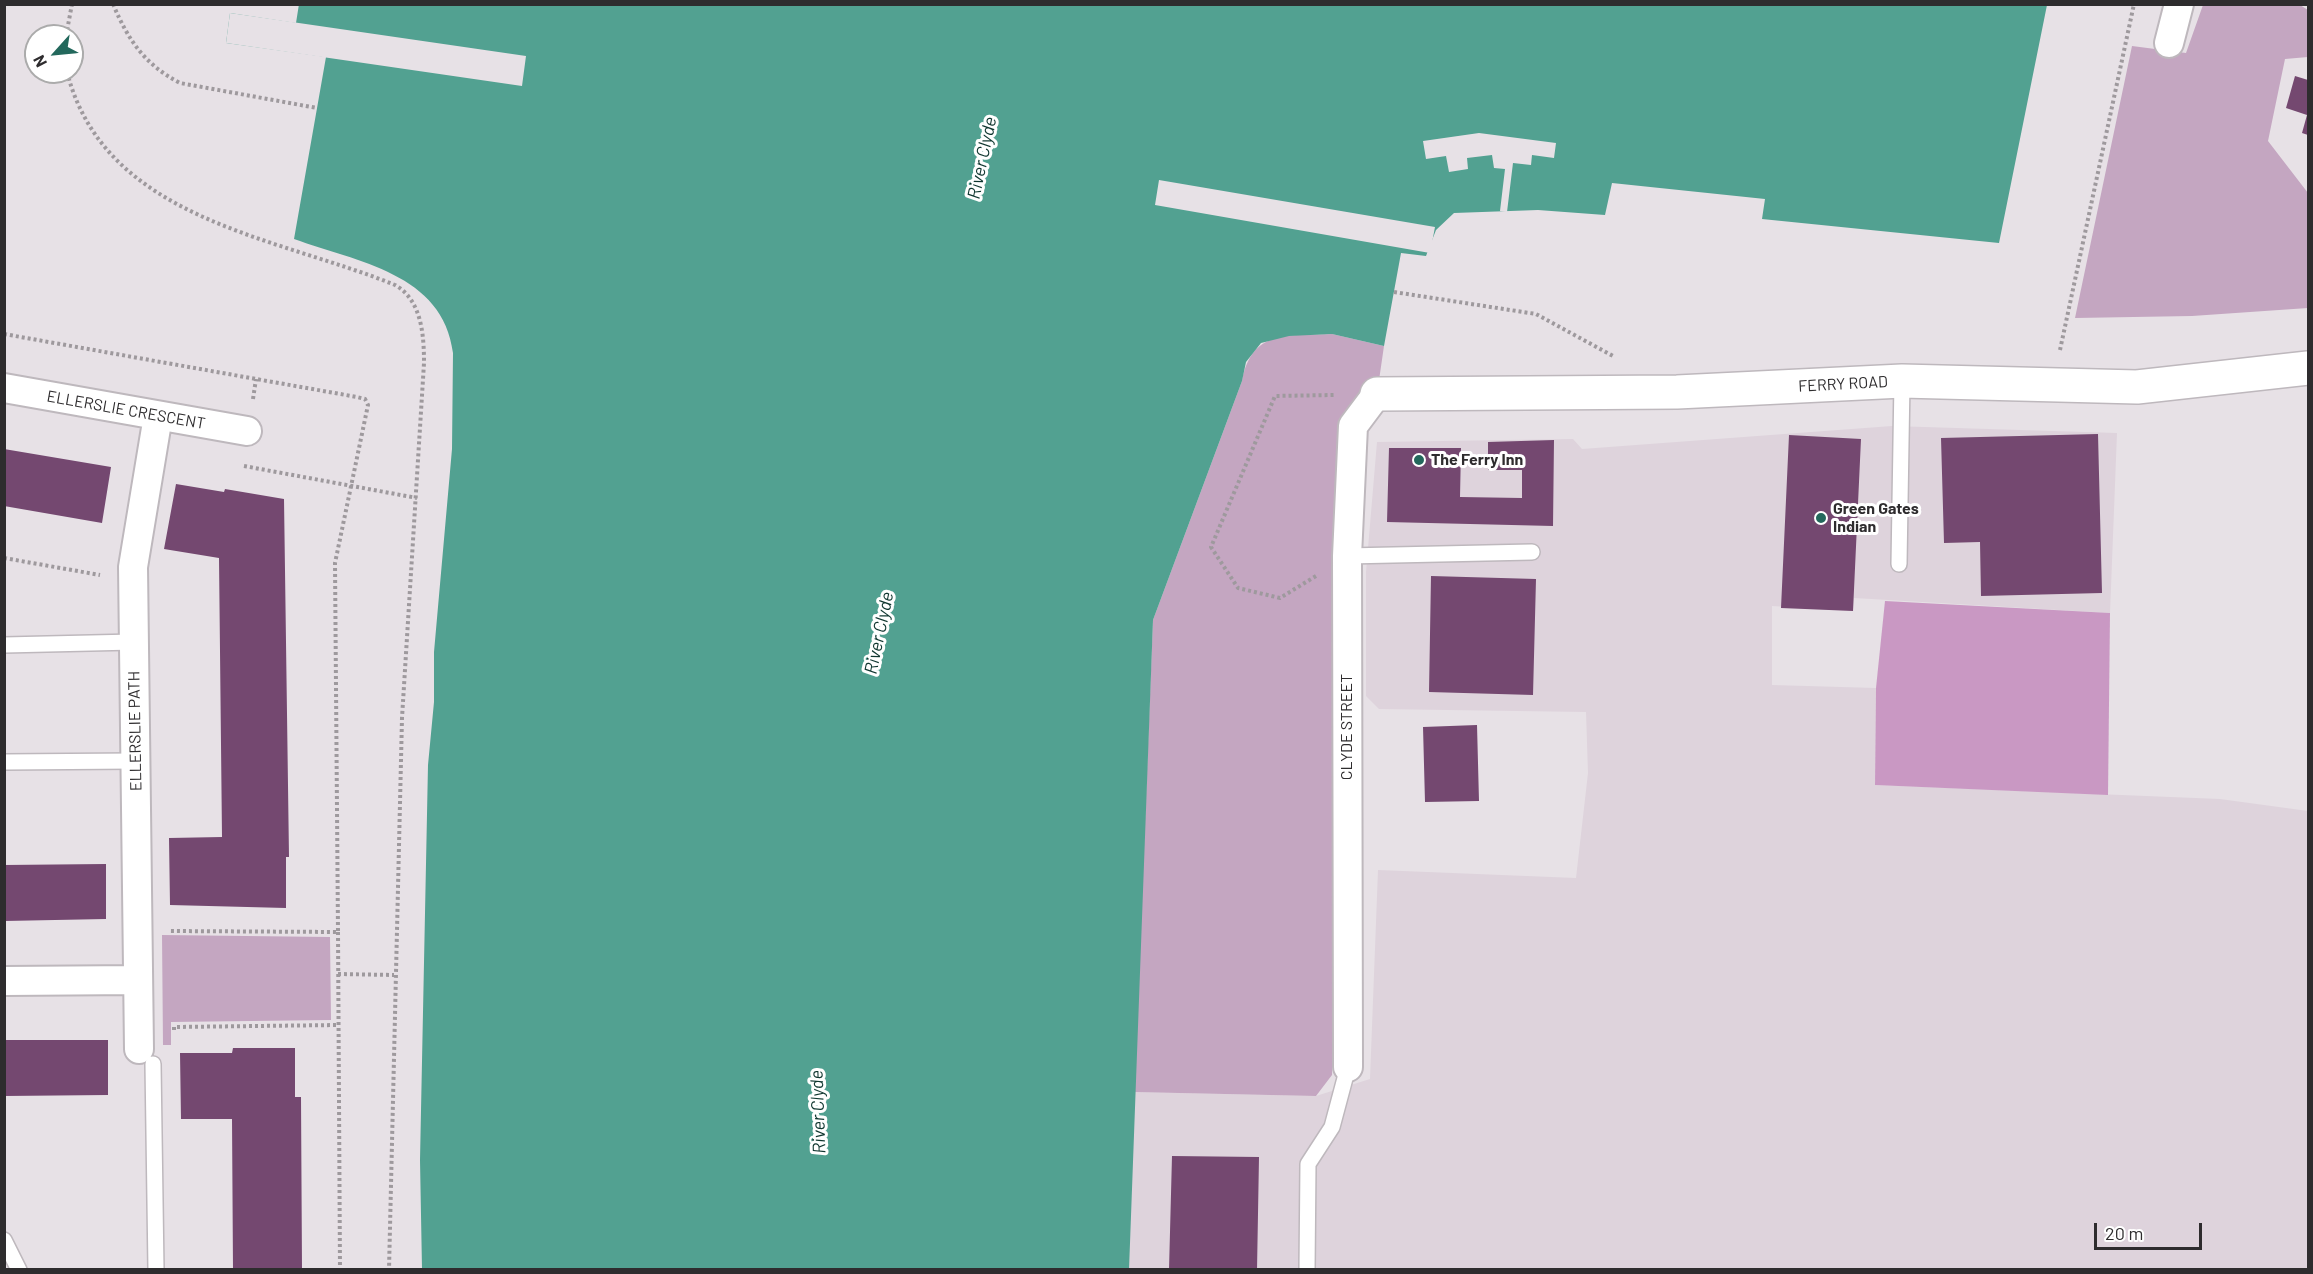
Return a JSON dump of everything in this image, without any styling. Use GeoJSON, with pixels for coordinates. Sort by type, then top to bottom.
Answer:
{"type":"FeatureCollection","features":[{"type":"Feature","properties":{"kind":"main road","name":"FERRY ROAD"},"geometry":{"type":"LineString","coordinates":[[1377,394],[1677,392],[1902,381],[2137,387],[2308,368]]}},
{"type":"Feature","properties":{"kind":"street"},"geometry":{"type":"LineString","coordinates":[[2169,43],[2179,4]]}},
{"type":"Feature","properties":{"kind":"street","name":"ELLERSLIE CRESCENT"},"geometry":{"type":"LineString","coordinates":[[4,388],[247,431]]}},
{"type":"Feature","properties":{"kind":"street","name":"CLYDE STREET"},"geometry":{"type":"LineString","coordinates":[[1348,1067],[1347,556],[1353,426],[1377,394]]}},
{"type":"Feature","properties":{"kind":"street","name":"ELLERSLIE PATH"},"geometry":{"type":"LineString","coordinates":[[146,1057],[138,980],[134,553],[158,416]]}},
{"type":"Feature","properties":{"kind":"street"},"geometry":{"type":"LineString","coordinates":[[4,981],[138,980]]}},
{"type":"Feature","properties":{"kind":"lane"},"geometry":{"type":"LineString","coordinates":[[1899,564],[1902,381]]}},
{"type":"Feature","properties":{"kind":"lane"},"geometry":{"type":"LineString","coordinates":[[1347,556],[1532,552]]}},
{"type":"Feature","properties":{"kind":"lane"},"geometry":{"type":"LineString","coordinates":[[4,645],[134,642]]}},
{"type":"Feature","properties":{"kind":"lane"},"geometry":{"type":"LineString","coordinates":[[4,762],[135,761]]}},
{"type":"Feature","properties":{"kind":"lane","name":"ELLERSLIE PATH"},"geometry":{"type":"LineString","coordinates":[[146,1057],[156,1269]]}},
{"type":"Feature","properties":{"kind":"lane"},"geometry":{"type":"LineString","coordinates":[[1307,1269],[1308,1164],[1332,1128],[1348,1067]]}},
{"type":"Feature","properties":{"kind":"lane"},"geometry":{"type":"LineString","coordinates":[[4,1240],[19,1269]]}},
{"type":"Feature","properties":{"kind":"path"},"geometry":{"type":"LineString","coordinates":[[68,24],[72,4]]}},
{"type":"Feature","properties":{"kind":"path"},"geometry":{"type":"LineString","coordinates":[[113,4],[124,33],[140,54],[160,73],[180,83],[317,108]]}},
{"type":"Feature","properties":{"kind":"path"},"geometry":{"type":"LineString","coordinates":[[2053,385],[2134,4]]}},
{"type":"Feature","properties":{"kind":"path"},"geometry":{"type":"LineString","coordinates":[[71,84],[77,100],[103,145],[135,179],[153,192],[226,225],[386,282],[408,295],[419,318],[424,345],[417,498],[402,718],[394,975],[389,1269]]}},
{"type":"Feature","properties":{"kind":"path"},"geometry":{"type":"LineString","coordinates":[[1394,292],[1536,314],[1616,358]]}},
{"type":"Feature","properties":{"kind":"path"},"geometry":{"type":"LineString","coordinates":[[4,334],[365,399],[368,412],[337,551],[334,575],[340,1269]]}},
{"type":"Feature","properties":{"kind":"path"},"geometry":{"type":"LineString","coordinates":[[256,379],[241,465],[417,498]]}},
{"type":"Feature","properties":{"kind":"path"},"geometry":{"type":"LineString","coordinates":[[1347,556],[1280,598],[1238,588],[1211,547],[1275,396],[1377,394]]}},
{"type":"Feature","properties":{"kind":"path"},"geometry":{"type":"LineString","coordinates":[[4,558],[134,581]]}},
{"type":"Feature","properties":{"kind":"path"},"geometry":{"type":"LineString","coordinates":[[138,930],[338,932]]}},
{"type":"Feature","properties":{"kind":"path"},"geometry":{"type":"LineString","coordinates":[[338,974],[394,975]]}},
{"type":"Feature","properties":{"kind":"path"},"geometry":{"type":"LineString","coordinates":[[174,1038],[174,1027],[339,1025]]}},
{"type":"Feature","properties":{"kind":"shaded area"},"geometry":{"type":"Polygon","coordinates":[[[2203,5],[2300,5],[2308,10],[2308,57],[2285,59],[2268,141],[2308,193],[2308,308],[2192,316],[2075,318],[2132,46],[2186,53],[2203,5]]]}},
{"type":"Feature","properties":{"kind":"shaded area"},"geometry":{"type":"Polygon","coordinates":[[[1332,334],[1384,346],[1377,394],[1353,426],[1332,1075],[1316,1096],[1134,1092],[1153,620],[1247,364],[1254,352],[1263,344],[1286,336],[1332,334]]]}},
{"type":"Feature","properties":{"kind":"shaded area"},"geometry":{"type":"Polygon","coordinates":[[[1892,426],[2117,433],[2110,613],[1854,598],[1853,611],[1772,606],[1772,685],[1876,688],[1875,785],[2220,799],[2308,811],[2308,1269],[1129,1270],[1134,1092],[1316,1096],[1370,1079],[1378,870],[1576,878],[1588,773],[1586,712],[1379,709],[1366,696],[1366,572],[1377,442],[1573,439],[1582,449],[1892,426]]]}},
{"type":"Feature","properties":{"kind":"shaded area"},"geometry":{"type":"Polygon","coordinates":[[[1885,601],[2110,613],[2108,795],[1875,785],[1876,688],[1885,601]]]}},
{"type":"Feature","properties":{"kind":"shaded area"},"geometry":{"type":"Polygon","coordinates":[[[162,935],[330,937],[331,1020],[171,1022],[171,1045],[163,1045],[162,935]]]}},
{"type":"Feature","properties":{"kind":"water","name":"River Clyde"},"geometry":{"type":"Polygon","coordinates":[[[299,4],[2047,5],[1999,243],[1762,219],[1765,199],[1612,183],[1605,215],[1538,210],[1454,213],[1436,230],[1426,256],[1401,253],[1384,346],[1332,334],[1289,336],[1261,343],[1246,362],[1242,381],[1153,620],[1129,1270],[422,1269],[420,1160],[428,765],[434,702],[434,652],[452,449],[453,353],[446,326],[433,305],[415,288],[369,264],[294,239],[326,57],[226,43],[230,13],[296,23],[299,4]]]}},
{"type":"Feature","properties":{"kind":"pier"},"geometry":{"type":"Polygon","coordinates":[[[230,13],[526,56],[522,86],[226,43],[230,13]]]}},
{"type":"Feature","properties":{"kind":"pier"},"geometry":{"type":"Polygon","coordinates":[[[1479,133],[1556,143],[1554,158],[1532,155],[1531,165],[1513,163],[1507,212],[1500,211],[1505,169],[1494,168],[1492,155],[1467,158],[1468,169],[1449,172],[1446,156],[1426,159],[1423,141],[1479,133]]]}},
{"type":"Feature","properties":{"kind":"pier"},"geometry":{"type":"Polygon","coordinates":[[[1159,180],[1435,227],[1430,253],[1155,205],[1159,180]]]}},
{"type":"Feature","properties":{"kind":"building"},"geometry":{"type":"Polygon","coordinates":[[[2295,76],[2308,80],[2308,135],[2302,133],[2307,115],[2286,108],[2295,76]]]}},
{"type":"Feature","properties":{"kind":"building"},"geometry":{"type":"Polygon","coordinates":[[[2098,434],[2102,593],[1981,596],[1980,542],[1944,543],[1941,438],[2098,434]]]}},
{"type":"Feature","properties":{"kind":"building","name":"Green Gates Indian"},"geometry":{"type":"Polygon","coordinates":[[[1789,435],[1861,439],[1853,611],[1781,608],[1789,435]]]}},
{"type":"Feature","properties":{"kind":"building"},"geometry":{"type":"Polygon","coordinates":[[[1554,440],[1553,526],[1387,522],[1389,448],[1461,448],[1460,497],[1522,498],[1522,470],[1488,470],[1488,442],[1554,440]]]}},
{"type":"Feature","properties":{"kind":"building"},"geometry":{"type":"Polygon","coordinates":[[[4,449],[111,467],[102,523],[4,506],[4,449]]]}},
{"type":"Feature","properties":{"kind":"building"},"geometry":{"type":"Polygon","coordinates":[[[176,484],[284,499],[289,857],[286,857],[286,908],[170,905],[169,838],[222,837],[219,558],[164,549],[176,484]]]}},
{"type":"Feature","properties":{"kind":"building"},"geometry":{"type":"Polygon","coordinates":[[[1431,576],[1536,579],[1533,695],[1429,692],[1431,576]]]}},
{"type":"Feature","properties":{"kind":"building"},"geometry":{"type":"Polygon","coordinates":[[[1477,725],[1479,801],[1425,802],[1423,727],[1477,725]]]}},
{"type":"Feature","properties":{"kind":"building"},"geometry":{"type":"Polygon","coordinates":[[[106,864],[106,919],[4,921],[4,865],[106,864]]]}},
{"type":"Feature","properties":{"kind":"building"},"geometry":{"type":"Polygon","coordinates":[[[4,1040],[108,1040],[108,1095],[4,1096],[4,1040]]]}},
{"type":"Feature","properties":{"kind":"building"},"geometry":{"type":"Polygon","coordinates":[[[233,1048],[295,1048],[295,1097],[301,1097],[302,1270],[233,1270],[232,1119],[181,1119],[180,1053],[232,1053],[233,1048]]]}},
{"type":"Feature","properties":{"kind":"building"},"geometry":{"type":"Polygon","coordinates":[[[1172,1156],[1259,1157],[1257,1270],[1169,1270],[1172,1156]]]}},
{"type":"Feature","properties":{"kind":"place","name":"The Ferry Inn"},"geometry":{"type":"Point","coordinates":[1419,460]}},
{"type":"Feature","properties":{"kind":"place","name":"Green Gates Indian"},"geometry":{"type":"Point","coordinates":[1821,518]}}]}
